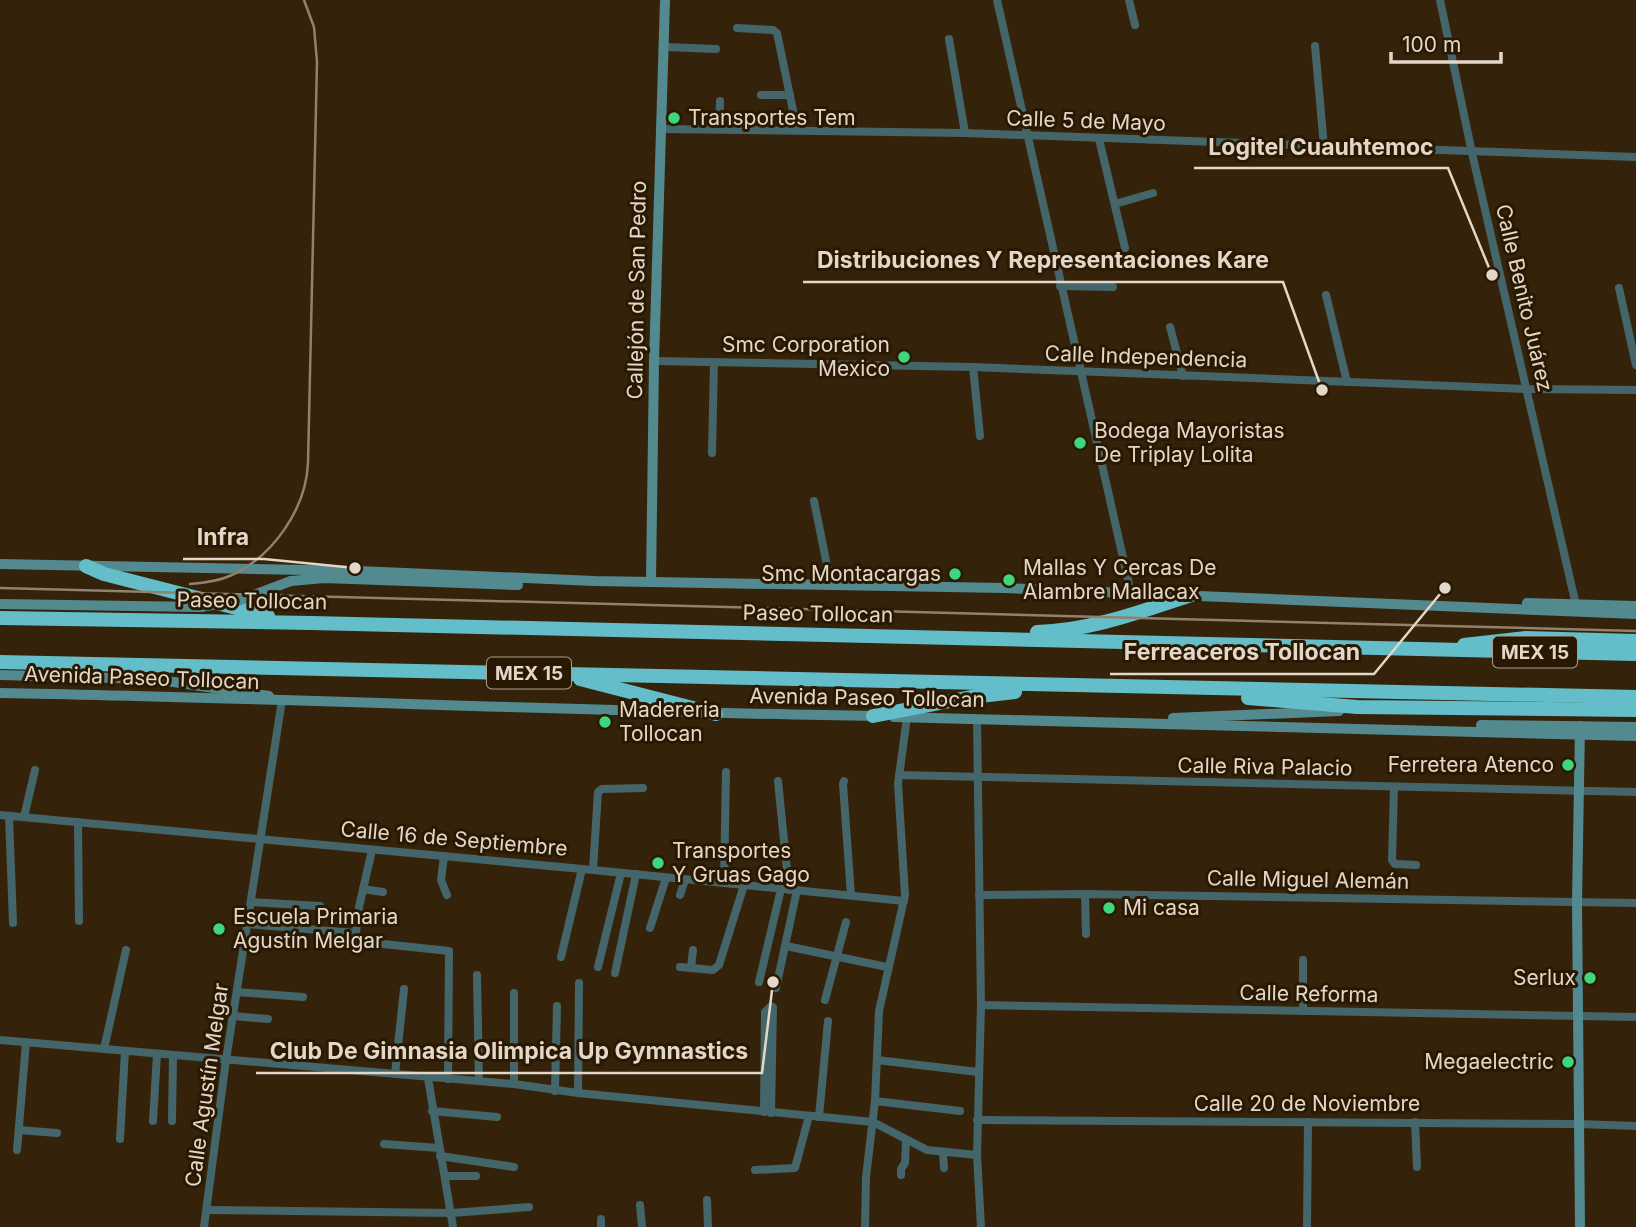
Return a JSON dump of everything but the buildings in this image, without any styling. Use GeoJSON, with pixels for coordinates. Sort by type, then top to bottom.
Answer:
{"type":"FeatureCollection","features":[{"type":"Feature","properties":{"kind":"highway"},"geometry":{"type":"LineString","coordinates":[[86,566],[104,574],[200,600],[311,623]]}},
{"type":"Feature","properties":{"kind":"highway"},"geometry":{"type":"LineString","coordinates":[[909,637],[1069,629],[1124,617],[1192,595]]}},
{"type":"Feature","properties":{"kind":"highway","name":"Paseo Tollocan"},"geometry":{"type":"LineString","coordinates":[[0,618],[1636,654]]}},
{"type":"Feature","properties":{"kind":"highway"},"geometry":{"type":"LineString","coordinates":[[1435,650],[1505,638],[1636,641]]}},
{"type":"Feature","properties":{"kind":"highway","name":"MEX 15"},"geometry":{"type":"LineString","coordinates":[[0,663],[1636,697]]}},
{"type":"Feature","properties":{"kind":"highway"},"geometry":{"type":"LineString","coordinates":[[558,673],[716,714]]}},
{"type":"Feature","properties":{"kind":"highway"},"geometry":{"type":"LineString","coordinates":[[873,716],[971,697],[1058,685]]}},
{"type":"Feature","properties":{"kind":"highway"},"geometry":{"type":"LineString","coordinates":[[1192,688],[1248,698],[1357,708],[1636,710]]}},
{"type":"Feature","properties":{"kind":"main road","name":"Callejón de San Pedro"},"geometry":{"type":"LineString","coordinates":[[651,582],[654,361],[665,0]]}},
{"type":"Feature","properties":{"kind":"main road"},"geometry":{"type":"LineString","coordinates":[[0,564],[358,571],[636,582],[1131,593],[1636,614]]}},
{"type":"Feature","properties":{"kind":"main road"},"geometry":{"type":"LineString","coordinates":[[0,604],[201,607],[240,600],[291,580],[324,578],[564,586],[611,586],[636,582]]}},
{"type":"Feature","properties":{"kind":"main road"},"geometry":{"type":"LineString","coordinates":[[1447,606],[1475,601],[1636,606]]}},
{"type":"Feature","properties":{"kind":"main road","name":"Avenida Paseo Tollocan"},"geometry":{"type":"LineString","coordinates":[[0,675],[153,679],[238,690],[282,700]]}},
{"type":"Feature","properties":{"kind":"main road","name":"Avenida Paseo Tollocan"},"geometry":{"type":"LineString","coordinates":[[0,693],[1150,724],[1451,730],[1477,725],[1580,730],[1636,736]]}},
{"type":"Feature","properties":{"kind":"main road"},"geometry":{"type":"LineString","coordinates":[[1150,724],[1181,718],[1325,712],[1357,708]]}},
{"type":"Feature","properties":{"kind":"main road","name":"Avenida Paseo Tollocan"},"geometry":{"type":"LineString","coordinates":[[1580,730],[1636,727]]}},
{"type":"Feature","properties":{"kind":"main road"},"geometry":{"type":"LineString","coordinates":[[1580,730],[1577,902],[1580,1227]]}},
{"type":"Feature","properties":{"kind":"street"},"geometry":{"type":"LineString","coordinates":[[997,0],[1131,593]]}},
{"type":"Feature","properties":{"kind":"street"},"geometry":{"type":"LineString","coordinates":[[1129,0],[1135,25]]}},
{"type":"Feature","properties":{"kind":"street","name":"Calle Benito Juárez"},"geometry":{"type":"LineString","coordinates":[[1440,0],[1472,153],[1576,605]]}},
{"type":"Feature","properties":{"kind":"street"},"geometry":{"type":"LineString","coordinates":[[737,28],[776,32],[797,130]]}},
{"type":"Feature","properties":{"kind":"street"},"geometry":{"type":"LineString","coordinates":[[948,39],[965,133]]}},
{"type":"Feature","properties":{"kind":"street"},"geometry":{"type":"LineString","coordinates":[[1315,46],[1324,147]]}},
{"type":"Feature","properties":{"kind":"street"},"geometry":{"type":"LineString","coordinates":[[664,47],[716,49]]}},
{"type":"Feature","properties":{"kind":"street"},"geometry":{"type":"LineString","coordinates":[[761,95],[790,95]]}},
{"type":"Feature","properties":{"kind":"street"},"geometry":{"type":"LineString","coordinates":[[719,129],[720,101]]}},
{"type":"Feature","properties":{"kind":"street","name":"Calle 5 de Mayo"},"geometry":{"type":"LineString","coordinates":[[660,129],[965,133],[1636,157]]}},
{"type":"Feature","properties":{"kind":"street"},"geometry":{"type":"LineString","coordinates":[[1099,139],[1125,248]]}},
{"type":"Feature","properties":{"kind":"street"},"geometry":{"type":"LineString","coordinates":[[1115,204],[1153,193]]}},
{"type":"Feature","properties":{"kind":"street"},"geometry":{"type":"LineString","coordinates":[[1060,286],[1114,287]]}},
{"type":"Feature","properties":{"kind":"street"},"geometry":{"type":"LineString","coordinates":[[1619,288],[1636,365]]}},
{"type":"Feature","properties":{"kind":"street"},"geometry":{"type":"LineString","coordinates":[[1326,295],[1347,382]]}},
{"type":"Feature","properties":{"kind":"street"},"geometry":{"type":"LineString","coordinates":[[1170,327],[1183,376]]}},
{"type":"Feature","properties":{"kind":"street","name":"Calle Independencia"},"geometry":{"type":"LineString","coordinates":[[654,361],[973,367],[1528,389],[1636,390]]}},
{"type":"Feature","properties":{"kind":"street"},"geometry":{"type":"LineString","coordinates":[[712,453],[714,362]]}},
{"type":"Feature","properties":{"kind":"street"},"geometry":{"type":"LineString","coordinates":[[973,367],[980,436]]}},
{"type":"Feature","properties":{"kind":"street"},"geometry":{"type":"LineString","coordinates":[[814,501],[831,585]]}},
{"type":"Feature","properties":{"kind":"street","name":"Calle Agustín Melgar"},"geometry":{"type":"LineString","coordinates":[[204,1227],[226,1060],[282,700]]}},
{"type":"Feature","properties":{"kind":"street"},"geometry":{"type":"LineString","coordinates":[[864,1227],[866,1177],[875,1101],[879,1011],[904,901],[906,881],[899,809],[899,775],[907,717]]}},
{"type":"Feature","properties":{"kind":"street"},"geometry":{"type":"LineString","coordinates":[[977,719],[981,1005],[977,1155],[981,1227]]}},
{"type":"Feature","properties":{"kind":"street"},"geometry":{"type":"LineString","coordinates":[[24,817],[36,770]]}},
{"type":"Feature","properties":{"kind":"street"},"geometry":{"type":"LineString","coordinates":[[724,883],[726,772]]}},
{"type":"Feature","properties":{"kind":"street","name":"Calle Riva Palacio"},"geometry":{"type":"LineString","coordinates":[[899,775],[1636,792]]}},
{"type":"Feature","properties":{"kind":"street"},"geometry":{"type":"LineString","coordinates":[[776,988],[786,946],[789,890],[778,781]]}},
{"type":"Feature","properties":{"kind":"street"},"geometry":{"type":"LineString","coordinates":[[845,781],[843,784],[851,895]]}},
{"type":"Feature","properties":{"kind":"street"},"geometry":{"type":"LineString","coordinates":[[1394,787],[1392,860],[1395,864],[1416,865]]}},
{"type":"Feature","properties":{"kind":"street"},"geometry":{"type":"LineString","coordinates":[[593,870],[598,792],[602,789],[643,788]]}},
{"type":"Feature","properties":{"kind":"street"},"geometry":{"type":"LineString","coordinates":[[4,816],[13,923]]}},
{"type":"Feature","properties":{"kind":"street","name":"Calle 16 de Septiembre"},"geometry":{"type":"LineString","coordinates":[[4,816],[261,838],[904,901]]}},
{"type":"Feature","properties":{"kind":"street"},"geometry":{"type":"LineString","coordinates":[[78,822],[79,921]]}},
{"type":"Feature","properties":{"kind":"street"},"geometry":{"type":"LineString","coordinates":[[373,850],[363,889],[355,933],[356,942],[449,950],[448,1079]]}},
{"type":"Feature","properties":{"kind":"street"},"geometry":{"type":"LineString","coordinates":[[444,856],[442,880],[447,895]]}},
{"type":"Feature","properties":{"kind":"street"},"geometry":{"type":"LineString","coordinates":[[561,957],[582,869]]}},
{"type":"Feature","properties":{"kind":"street"},"geometry":{"type":"LineString","coordinates":[[598,967],[621,873]]}},
{"type":"Feature","properties":{"kind":"street"},"geometry":{"type":"LineString","coordinates":[[615,973],[636,874]]}},
{"type":"Feature","properties":{"kind":"street"},"geometry":{"type":"LineString","coordinates":[[650,928],[666,877]]}},
{"type":"Feature","properties":{"kind":"street"},"geometry":{"type":"LineString","coordinates":[[680,895],[685,880]]}},
{"type":"Feature","properties":{"kind":"street"},"geometry":{"type":"LineString","coordinates":[[680,967],[713,970],[719,965],[744,885]]}},
{"type":"Feature","properties":{"kind":"street"},"geometry":{"type":"LineString","coordinates":[[363,889],[383,892]]}},
{"type":"Feature","properties":{"kind":"street"},"geometry":{"type":"LineString","coordinates":[[759,982],[789,890]]}},
{"type":"Feature","properties":{"kind":"street"},"geometry":{"type":"LineString","coordinates":[[1085,894],[1086,934]]}},
{"type":"Feature","properties":{"kind":"street","name":"Calle Miguel Alemán"},"geometry":{"type":"LineString","coordinates":[[979,895],[1085,894],[1636,903]]}},
{"type":"Feature","properties":{"kind":"street"},"geometry":{"type":"LineString","coordinates":[[251,902],[320,906]]}},
{"type":"Feature","properties":{"kind":"street"},"geometry":{"type":"LineString","coordinates":[[825,1000],[846,922]]}},
{"type":"Feature","properties":{"kind":"street"},"geometry":{"type":"LineString","coordinates":[[248,924],[355,933]]}},
{"type":"Feature","properties":{"kind":"street"},"geometry":{"type":"LineString","coordinates":[[786,946],[887,967]]}},
{"type":"Feature","properties":{"kind":"street"},"geometry":{"type":"LineString","coordinates":[[104,1049],[126,950]]}},
{"type":"Feature","properties":{"kind":"street"},"geometry":{"type":"LineString","coordinates":[[691,968],[693,950]]}},
{"type":"Feature","properties":{"kind":"street"},"geometry":{"type":"LineString","coordinates":[[1303,960],[1303,1011]]}},
{"type":"Feature","properties":{"kind":"street"},"geometry":{"type":"LineString","coordinates":[[477,975],[479,1081]]}},
{"type":"Feature","properties":{"kind":"street"},"geometry":{"type":"LineString","coordinates":[[578,1093],[579,983]]}},
{"type":"Feature","properties":{"kind":"street"},"geometry":{"type":"LineString","coordinates":[[395,1074],[404,989]]}},
{"type":"Feature","properties":{"kind":"street"},"geometry":{"type":"LineString","coordinates":[[237,992],[303,997]]}},
{"type":"Feature","properties":{"kind":"street"},"geometry":{"type":"LineString","coordinates":[[514,993],[514,1084]]}},
{"type":"Feature","properties":{"kind":"street","name":"Calle Reforma"},"geometry":{"type":"LineString","coordinates":[[981,1005],[1636,1017]]}},
{"type":"Feature","properties":{"kind":"street"},"geometry":{"type":"LineString","coordinates":[[555,1091],[557,1006]]}},
{"type":"Feature","properties":{"kind":"street"},"geometry":{"type":"LineString","coordinates":[[767,1112],[773,1007]]}},
{"type":"Feature","properties":{"kind":"street"},"geometry":{"type":"LineString","coordinates":[[233,1016],[268,1019]]}},
{"type":"Feature","properties":{"kind":"street"},"geometry":{"type":"LineString","coordinates":[[819,1117],[828,1021]]}},
{"type":"Feature","properties":{"kind":"street"},"geometry":{"type":"LineString","coordinates":[[0,1040],[514,1084],[555,1091],[873,1122],[927,1150],[977,1155]]}},
{"type":"Feature","properties":{"kind":"street"},"geometry":{"type":"LineString","coordinates":[[17,1150],[26,1042]]}},
{"type":"Feature","properties":{"kind":"street"},"geometry":{"type":"LineString","coordinates":[[120,1139],[125,1051]]}},
{"type":"Feature","properties":{"kind":"street"},"geometry":{"type":"LineString","coordinates":[[153,1121],[158,1054]]}},
{"type":"Feature","properties":{"kind":"street"},"geometry":{"type":"LineString","coordinates":[[172,1121],[173,1055]]}},
{"type":"Feature","properties":{"kind":"street"},"geometry":{"type":"LineString","coordinates":[[877,1060],[978,1072]]}},
{"type":"Feature","properties":{"kind":"street"},"geometry":{"type":"LineString","coordinates":[[428,1078],[453,1227]]}},
{"type":"Feature","properties":{"kind":"street"},"geometry":{"type":"LineString","coordinates":[[875,1101],[960,1111]]}},
{"type":"Feature","properties":{"kind":"street"},"geometry":{"type":"LineString","coordinates":[[432,1111],[497,1118]]}},
{"type":"Feature","properties":{"kind":"street"},"geometry":{"type":"LineString","coordinates":[[755,1170],[795,1168],[808,1116]]}},
{"type":"Feature","properties":{"kind":"street","name":"Calle 20 de Noviembre"},"geometry":{"type":"LineString","coordinates":[[977,1120],[1636,1126]]}},
{"type":"Feature","properties":{"kind":"street"},"geometry":{"type":"LineString","coordinates":[[1307,1227],[1308,1122]]}},
{"type":"Feature","properties":{"kind":"street"},"geometry":{"type":"LineString","coordinates":[[1415,1122],[1417,1167]]}},
{"type":"Feature","properties":{"kind":"street"},"geometry":{"type":"LineString","coordinates":[[19,1130],[57,1133]]}},
{"type":"Feature","properties":{"kind":"street"},"geometry":{"type":"LineString","coordinates":[[901,1175],[905,1163],[906,1141]]}},
{"type":"Feature","properties":{"kind":"street"},"geometry":{"type":"LineString","coordinates":[[384,1144],[514,1167]]}},
{"type":"Feature","properties":{"kind":"street"},"geometry":{"type":"LineString","coordinates":[[943,1153],[944,1168]]}},
{"type":"Feature","properties":{"kind":"street"},"geometry":{"type":"LineString","coordinates":[[445,1176],[476,1177]]}},
{"type":"Feature","properties":{"kind":"street"},"geometry":{"type":"LineString","coordinates":[[707,1200],[708,1227]]}},
{"type":"Feature","properties":{"kind":"street"},"geometry":{"type":"LineString","coordinates":[[640,1205],[642,1227]]}},
{"type":"Feature","properties":{"kind":"street"},"geometry":{"type":"LineString","coordinates":[[207,1210],[452,1213],[529,1208]]}},
{"type":"Feature","properties":{"kind":"railway"},"geometry":{"type":"LineString","coordinates":[[190,584],[227,577],[261,556],[274,543],[294,514],[306,480],[317,62],[314,27],[304,0]]}},
{"type":"Feature","properties":{"kind":"railway"},"geometry":{"type":"LineString","coordinates":[[0,588],[1636,631]]}},
{"type":"Feature","properties":{"kind":"place","name":"Transportes Tem"},"geometry":{"type":"Point","coordinates":[674,118]}},
{"type":"Feature","properties":{"kind":"place","name":"Logitel Cuauhtemoc"},"geometry":{"type":"Point","coordinates":[1492,275]}},
{"type":"Feature","properties":{"kind":"place","name":"Smc Corporation Mexico"},"geometry":{"type":"Point","coordinates":[904,357]}},
{"type":"Feature","properties":{"kind":"place","name":"Distribuciones Y Representaciones Kare"},"geometry":{"type":"Point","coordinates":[1322,390]}},
{"type":"Feature","properties":{"kind":"place","name":"Bodega Mayoristas De Triplay Lolita"},"geometry":{"type":"Point","coordinates":[1080,443]}},
{"type":"Feature","properties":{"kind":"place","name":"Infra"},"geometry":{"type":"Point","coordinates":[355,568]}},
{"type":"Feature","properties":{"kind":"place","name":"Smc Montacargas"},"geometry":{"type":"Point","coordinates":[955,574]}},
{"type":"Feature","properties":{"kind":"place","name":"Mallas Y Cercas De Alambre Mallacax"},"geometry":{"type":"Point","coordinates":[1009,580]}},
{"type":"Feature","properties":{"kind":"place","name":"Ferreaceros Tollocan"},"geometry":{"type":"Point","coordinates":[1445,588]}},
{"type":"Feature","properties":{"kind":"place","name":"Madereria Tollocan"},"geometry":{"type":"Point","coordinates":[605,722]}},
{"type":"Feature","properties":{"kind":"place","name":"Ferretera Atenco"},"geometry":{"type":"Point","coordinates":[1568,765]}},
{"type":"Feature","properties":{"kind":"place","name":"Transportes Y Gruas Gago"},"geometry":{"type":"Point","coordinates":[658,863]}},
{"type":"Feature","properties":{"kind":"place","name":"Mi casa"},"geometry":{"type":"Point","coordinates":[1109,908]}},
{"type":"Feature","properties":{"kind":"place","name":"Escuela Primaria Agustín Melgar"},"geometry":{"type":"Point","coordinates":[219,929]}},
{"type":"Feature","properties":{"kind":"place","name":"Serlux"},"geometry":{"type":"Point","coordinates":[1590,978]}},
{"type":"Feature","properties":{"kind":"place","name":"Club De Gimnasia Olimpica Up Gymnastics"},"geometry":{"type":"Point","coordinates":[773,982]}},
{"type":"Feature","properties":{"kind":"place","name":"Megaelectric"},"geometry":{"type":"Point","coordinates":[1568,1062]}}]}
